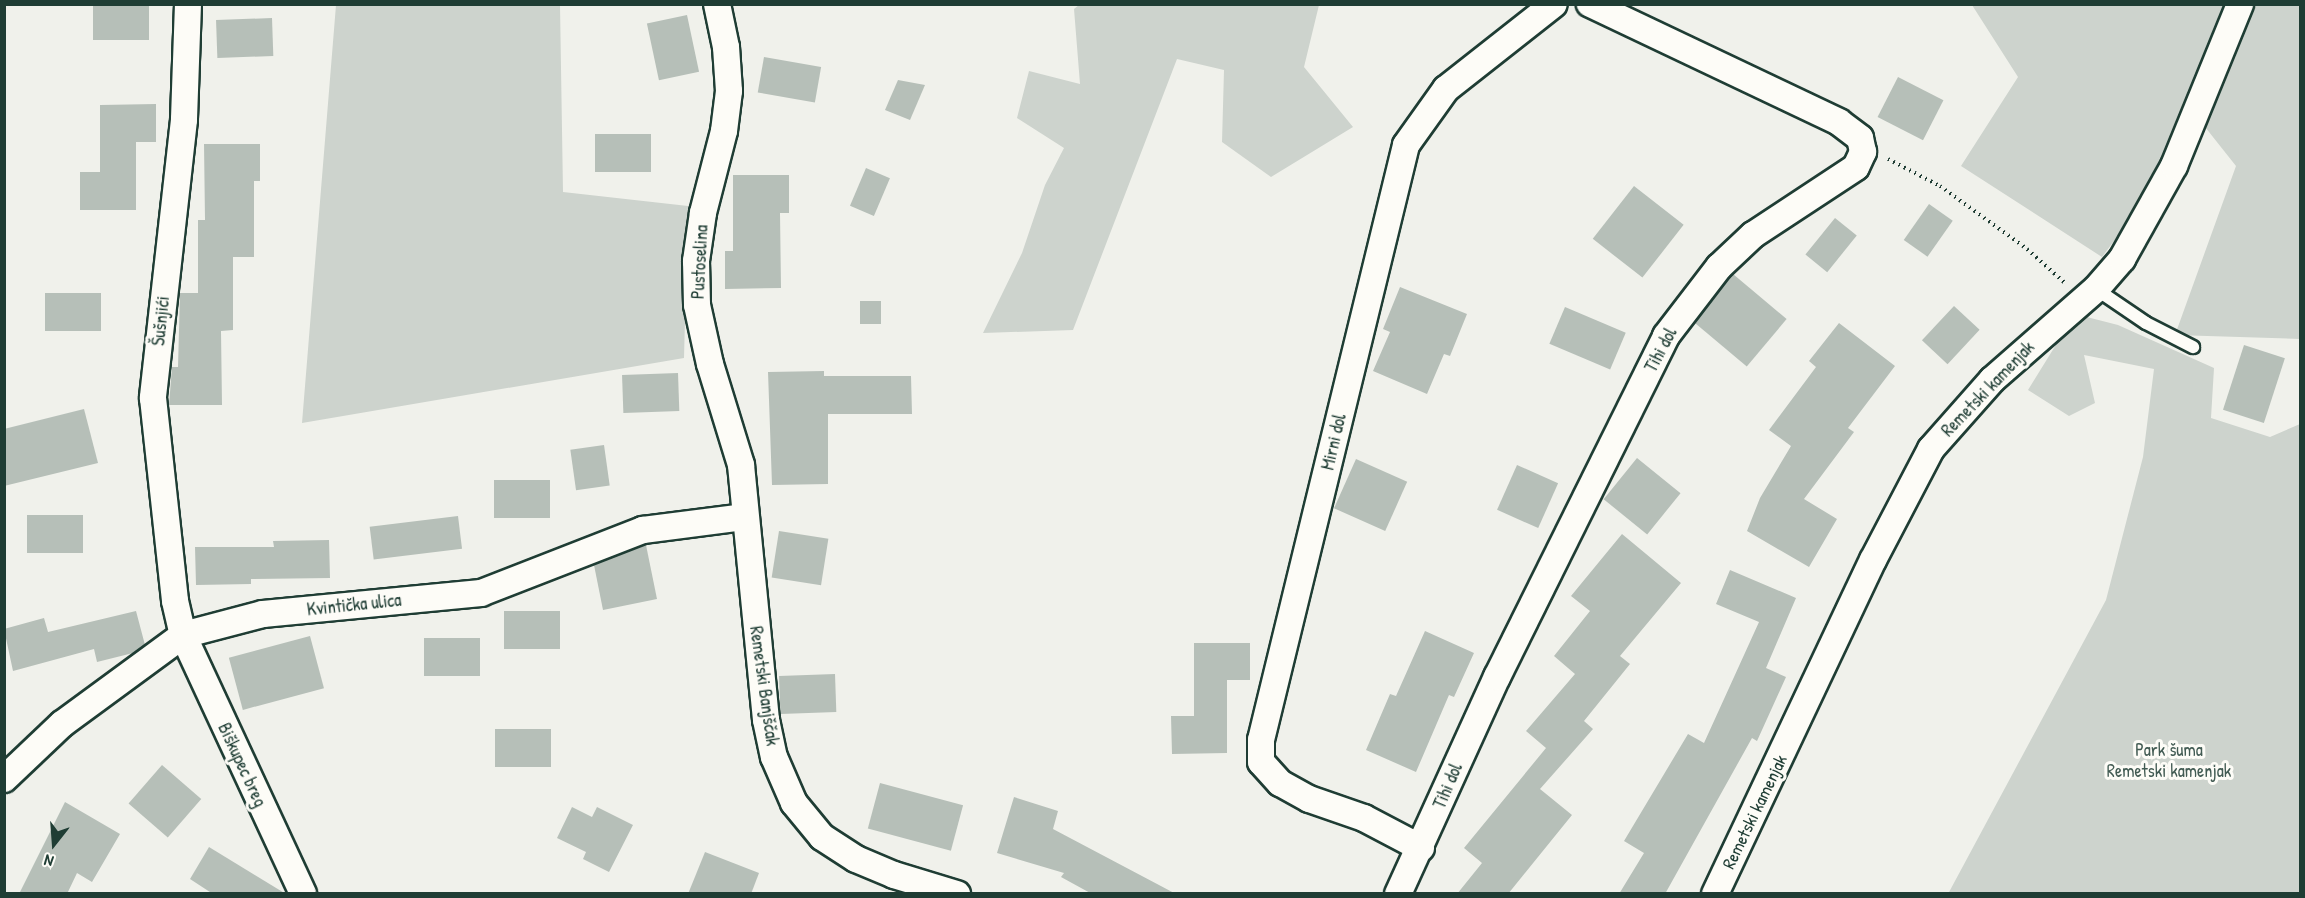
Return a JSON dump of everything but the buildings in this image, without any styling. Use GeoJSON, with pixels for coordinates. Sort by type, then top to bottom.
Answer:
{"type":"FeatureCollection","features":[{"type":"Feature","properties":{"kind":"street","name":"Šušnjići"},"geometry":{"type":"LineString","coordinates":[[183,635],[175,601],[153,398],[184,120],[188,4]]}},
{"type":"Feature","properties":{"kind":"street","name":"Pustoselina"},"geometry":{"type":"LineString","coordinates":[[717,4],[726,47],[729,91],[724,130],[703,213],[696,261],[697,305],[710,364],[741,465],[745,517]]}},
{"type":"Feature","properties":{"kind":"street","name":"Mirni dol"},"geometry":{"type":"LineString","coordinates":[[1421,848],[1364,818],[1309,799],[1280,783],[1261,762],[1261,740],[1406,146],[1423,116],[1446,89],[1554,4]]}},
{"type":"Feature","properties":{"kind":"street"},"geometry":{"type":"LineString","coordinates":[[1590,4],[1839,122],[1860,138],[1863,152]]}},
{"type":"Feature","properties":{"kind":"street","name":"Remetski kamenjak"},"geometry":{"type":"LineString","coordinates":[[1715,894],[1873,560],[1931,448],[1992,380],[2122,259],[2152,210],[2240,4]]}},
{"type":"Feature","properties":{"kind":"street","name":"Tihi dol"},"geometry":{"type":"LineString","coordinates":[[1398,894],[1421,848],[1497,677],[1666,336],[1736,251],[1798,202],[1856,167],[1863,152]]}},
{"type":"Feature","properties":{"kind":"street","name":"Kvintička ulica"},"geometry":{"type":"LineString","coordinates":[[4,779],[62,724],[183,635],[263,614],[481,592],[643,530],[745,517]]}},
{"type":"Feature","properties":{"kind":"street","name":"Remetski Banjščak"},"geometry":{"type":"LineString","coordinates":[[745,517],[766,720],[774,757],[794,803],[822,837],[856,859],[894,875],[957,894]]}},
{"type":"Feature","properties":{"kind":"street","name":"Biškupec breg"},"geometry":{"type":"LineString","coordinates":[[183,635],[303,894]]}},
{"type":"Feature","properties":{"kind":"lane"},"geometry":{"type":"LineString","coordinates":[[2088,293],[2193,347]]}},
{"type":"Feature","properties":{"kind":"path"},"geometry":{"type":"LineString","coordinates":[[1863,152],[1893,160],[1940,186],[2088,293]]}},
{"type":"Feature","properties":{"kind":"green space"},"geometry":{"type":"Polygon","coordinates":[[[336,5],[560,5],[563,192],[688,206],[684,358],[302,423],[336,5]]]}},
{"type":"Feature","properties":{"kind":"green space"},"geometry":{"type":"Polygon","coordinates":[[[1079,5],[1319,5],[1304,67],[1353,127],[1271,177],[1222,142],[1224,70],[1177,59],[1073,330],[983,333],[1022,253],[1045,185],[1064,148],[1017,118],[1029,71],[1080,84],[1074,9],[1079,5]]]}},
{"type":"Feature","properties":{"kind":"green space"},"geometry":{"type":"Polygon","coordinates":[[[1972,5],[2300,5],[2300,339],[2175,335],[2236,166],[2186,103],[2137,210],[2102,257],[1961,166],[2018,77],[1972,5]]]}},
{"type":"Feature","properties":{"kind":"green space","name":"Park šuma Remetski kamenjak"},"geometry":{"type":"Polygon","coordinates":[[[2075,314],[2118,325],[2214,368],[2211,418],[2270,437],[2300,424],[2300,893],[1948,894],[2106,600],[2143,457],[2154,369],[2084,355],[2095,403],[2069,416],[2028,390],[2075,314]]]}}]}
